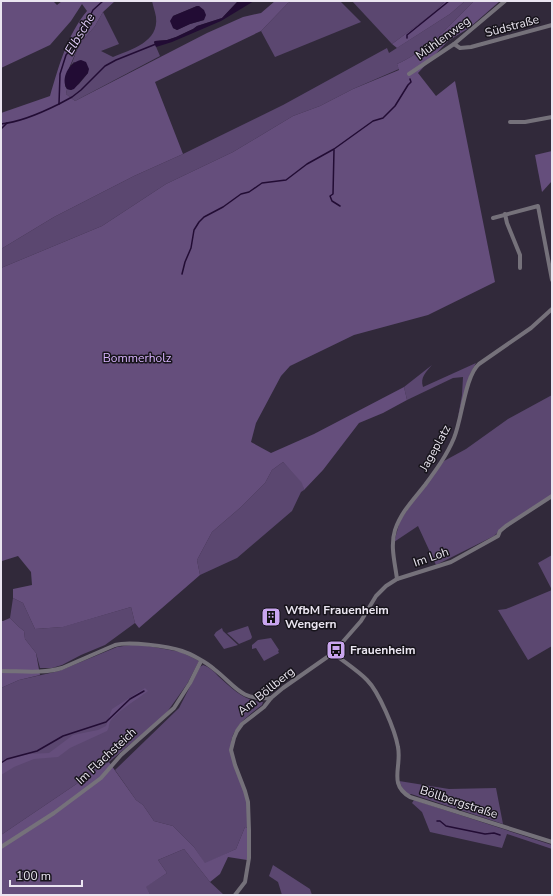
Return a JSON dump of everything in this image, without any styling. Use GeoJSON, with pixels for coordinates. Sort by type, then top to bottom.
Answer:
{"type":"FeatureCollection","features":[{"type":"Feature","properties":{"kind":"street","name":"Mühlenweg"},"geometry":{"type":"LineString","coordinates":[[409,74],[454,44],[505,1]]}},
{"type":"Feature","properties":{"kind":"street","name":"Südstraße"},"geometry":{"type":"LineString","coordinates":[[454,44],[460,48],[471,47],[552,25]]}},
{"type":"Feature","properties":{"kind":"street"},"geometry":{"type":"LineString","coordinates":[[510,122],[525,122],[552,117]]}},
{"type":"Feature","properties":{"kind":"street"},"geometry":{"type":"LineString","coordinates":[[492,218],[538,206],[552,280]]}},
{"type":"Feature","properties":{"kind":"street"},"geometry":{"type":"LineString","coordinates":[[505,214],[506,223],[520,255],[520,268]]}},
{"type":"Feature","properties":{"kind":"street","name":"Jageplatz"},"geometry":{"type":"LineString","coordinates":[[397,578],[392,545],[399,519],[440,463],[454,440],[473,371],[479,364],[531,328],[552,309]]}},
{"type":"Feature","properties":{"kind":"street","name":"Im Loh"},"geometry":{"type":"LineString","coordinates":[[333,653],[361,621],[376,596],[397,578],[451,562],[498,536],[500,531],[506,526],[552,496]]}},
{"type":"Feature","properties":{"kind":"street"},"geometry":{"type":"LineString","coordinates":[[1,671],[43,672],[55,670],[115,645],[136,643],[182,651],[214,669],[242,694],[257,699],[271,698]]}},
{"type":"Feature","properties":{"kind":"street","name":"Am Böllberg"},"geometry":{"type":"LineString","coordinates":[[235,895],[245,882],[248,870],[249,816],[246,790],[232,756],[232,744],[237,731],[242,724],[264,706],[282,688],[333,653]]}},
{"type":"Feature","properties":{"kind":"street","name":"Böllbergstraße"},"geometry":{"type":"LineString","coordinates":[[333,653],[362,676],[374,690],[396,737],[399,757],[397,783],[399,788],[406,795],[552,842]]}},
{"type":"Feature","properties":{"kind":"street","name":"Im Flachsteich"},"geometry":{"type":"LineString","coordinates":[[2,846],[54,813],[101,778],[121,755],[174,708],[190,683],[201,661]]}},
{"type":"Feature","properties":{"kind":"shaded area"},"geometry":{"type":"Polygon","coordinates":[[[152,1],[238,1],[222,18],[197,26],[176,37],[167,40],[155,41],[154,42],[160,56],[75,101],[66,94],[67,89],[71,90],[79,84],[88,73],[74,62],[71,65],[79,45],[95,26],[103,12],[119,44],[101,51],[113,57],[136,47],[149,39],[156,26],[156,17],[152,1]],[[199,6],[173,16],[173,28],[177,30],[204,20],[199,6]]]}},
{"type":"Feature","properties":{"kind":"shaded area"},"geometry":{"type":"Polygon","coordinates":[[[238,1],[254,1],[221,21],[172,42],[156,47],[155,41],[167,40],[176,37],[197,26],[222,18],[238,1]]]}},
{"type":"Feature","properties":{"kind":"shaded area"},"geometry":{"type":"Polygon","coordinates":[[[292,1],[340,1],[361,22],[275,57],[261,31],[288,3],[292,1]]]}},
{"type":"Feature","properties":{"kind":"shaded area"},"geometry":{"type":"Polygon","coordinates":[[[352,1],[445,1],[435,12],[392,44],[352,1]]]}},
{"type":"Feature","properties":{"kind":"shaded area"},"geometry":{"type":"Polygon","coordinates":[[[465,1],[474,1],[447,28],[428,44],[408,59],[397,64],[399,69],[353,89],[320,106],[293,116],[233,152],[166,184],[102,226],[1,268],[1,249],[54,217],[134,176],[183,154],[283,105],[387,48],[389,53],[450,14],[465,1]]]}},
{"type":"Feature","properties":{"kind":"shaded area"},"geometry":{"type":"Polygon","coordinates":[[[197,6],[204,10],[206,15],[204,20],[177,30],[173,28],[170,21],[173,16],[197,6]]]}},
{"type":"Feature","properties":{"kind":"shaded area"},"geometry":{"type":"Polygon","coordinates":[[[81,60],[86,62],[89,69],[88,73],[74,89],[67,89],[65,85],[65,76],[69,67],[81,60]]]}},
{"type":"Feature","properties":{"kind":"shaded area"},"geometry":{"type":"Polygon","coordinates":[[[476,363],[470,374],[458,417],[462,395],[463,377],[453,378],[407,400],[404,387],[432,365],[423,377],[423,387],[476,363]]]}},
{"type":"Feature","properties":{"kind":"shaded area"},"geometry":{"type":"Polygon","coordinates":[[[552,395],[552,495],[508,523],[494,536],[436,565],[418,526],[394,542],[400,521],[444,461],[466,449],[508,419],[552,395]]]}},
{"type":"Feature","properties":{"kind":"shaded area"},"geometry":{"type":"Polygon","coordinates":[[[283,462],[303,483],[304,490],[301,492],[292,511],[237,558],[200,575],[197,560],[212,532],[241,507],[265,483],[272,470],[283,462]]]}},
{"type":"Feature","properties":{"kind":"shaded area"},"geometry":{"type":"Polygon","coordinates":[[[552,555],[552,590],[538,563],[552,555]]]}},
{"type":"Feature","properties":{"kind":"shaded area"},"geometry":{"type":"Polygon","coordinates":[[[552,590],[552,646],[528,660],[498,610],[506,609],[552,590]]]}},
{"type":"Feature","properties":{"kind":"shaded area"},"geometry":{"type":"Polygon","coordinates":[[[13,598],[23,603],[35,629],[62,627],[131,607],[135,623],[105,645],[62,665],[52,668],[40,668],[36,653],[25,639],[24,631],[10,618],[13,598]]]}},
{"type":"Feature","properties":{"kind":"shaded area"},"geometry":{"type":"Polygon","coordinates":[[[248,626],[252,637],[251,639],[239,644],[227,633],[248,626]]]}},
{"type":"Feature","properties":{"kind":"shaded area"},"geometry":{"type":"Polygon","coordinates":[[[222,628],[223,631],[238,645],[224,649],[214,635],[222,628]]]}},
{"type":"Feature","properties":{"kind":"shaded area"},"geometry":{"type":"Polygon","coordinates":[[[271,638],[279,650],[279,653],[264,661],[256,648],[252,649],[252,645],[258,640],[271,638]]]}},
{"type":"Feature","properties":{"kind":"shaded area"},"geometry":{"type":"Polygon","coordinates":[[[137,644],[181,652],[199,661],[187,684],[165,715],[109,762],[1,835],[1,688],[19,680],[59,671],[117,647],[137,644]]]}},
{"type":"Feature","properties":{"kind":"shaded area"},"geometry":{"type":"Polygon","coordinates":[[[203,665],[211,669],[233,689],[244,696],[263,702],[262,705],[240,723],[232,739],[232,757],[247,803],[248,828],[245,827],[236,849],[205,864],[194,847],[173,826],[154,821],[143,805],[136,800],[115,770],[179,708],[200,667],[203,665]]]}},
{"type":"Feature","properties":{"kind":"shaded area"},"geometry":{"type":"Polygon","coordinates":[[[399,781],[449,789],[496,788],[503,824],[411,794],[409,795],[404,791],[399,781]]]}},
{"type":"Feature","properties":{"kind":"shaded area"},"geometry":{"type":"Polygon","coordinates":[[[414,800],[552,845],[552,849],[507,834],[502,848],[430,832],[422,812],[412,803],[414,800]]]}},
{"type":"Feature","properties":{"kind":"shaded area"},"geometry":{"type":"Polygon","coordinates":[[[184,849],[210,882],[224,895],[148,895],[150,894],[145,887],[167,873],[158,860],[184,849]]]}},
{"type":"Feature","properties":{"kind":"shaded area"},"geometry":{"type":"Polygon","coordinates":[[[273,865],[310,889],[312,895],[282,895],[278,882],[269,876],[273,865]]]}},
{"type":"Feature","properties":{"kind":"green space"},"geometry":{"type":"Polygon","coordinates":[[[1,1],[53,1],[57,5],[62,1],[115,1],[103,12],[95,26],[79,45],[66,75],[66,94],[75,101],[207,33],[243,17],[261,13],[275,1],[292,1],[288,3],[261,31],[155,82],[183,154],[134,176],[54,217],[1,249],[1,113],[50,96],[60,62],[69,41],[80,20],[87,11],[82,4],[71,21],[50,45],[1,68],[1,1]]]}},
{"type":"Feature","properties":{"kind":"green space"},"geometry":{"type":"Polygon","coordinates":[[[445,1],[465,1],[450,14],[397,48],[392,44],[435,12],[445,1]]]}},
{"type":"Feature","properties":{"kind":"green space","name":"Bommerholz"},"geometry":{"type":"Polygon","coordinates":[[[474,1],[500,1],[469,28],[448,41],[418,73],[436,96],[455,81],[495,282],[428,315],[354,335],[290,366],[281,376],[256,423],[251,442],[271,453],[314,434],[404,387],[407,400],[383,413],[359,423],[323,470],[304,490],[302,483],[283,462],[272,470],[265,483],[241,507],[212,532],[197,560],[200,575],[139,628],[135,623],[131,607],[63,627],[35,629],[23,603],[13,598],[13,589],[32,585],[31,572],[18,556],[2,561],[1,563],[1,268],[102,226],[166,184],[233,152],[293,116],[320,106],[353,89],[399,70],[397,64],[408,59],[428,44],[447,28],[474,1]]]}},
{"type":"Feature","properties":{"kind":"green space"},"geometry":{"type":"Polygon","coordinates":[[[552,151],[552,181],[542,192],[535,155],[552,151]]]}},
{"type":"Feature","properties":{"kind":"green space"},"geometry":{"type":"Polygon","coordinates":[[[10,618],[24,631],[25,639],[36,653],[40,675],[19,680],[1,688],[1,621],[10,618]]]}},
{"type":"Feature","properties":{"kind":"green space"},"geometry":{"type":"Polygon","coordinates":[[[145,688],[148,691],[111,720],[107,731],[70,748],[58,757],[34,759],[14,767],[1,775],[1,762],[28,754],[49,753],[73,735],[98,730],[106,726],[112,709],[145,688]]]}},
{"type":"Feature","properties":{"kind":"green space"},"geometry":{"type":"Polygon","coordinates":[[[109,762],[136,800],[143,805],[154,821],[173,826],[194,847],[205,863],[236,849],[245,827],[248,828],[247,860],[228,857],[220,874],[210,882],[184,849],[158,860],[167,873],[146,887],[150,894],[148,895],[1,895],[1,835],[109,762]]]}},
{"type":"Feature","properties":{"kind":"waterway","name":"Elbsche"},"geometry":{"type":"LineString","coordinates":[[1,124],[38,114],[59,104],[60,74],[66,55],[79,39],[93,10],[103,1]]}},
{"type":"Feature","properties":{"kind":"waterway"},"geometry":{"type":"LineString","coordinates":[[407,38],[407,35],[449,1]]}},
{"type":"Feature","properties":{"kind":"waterway"},"geometry":{"type":"LineString","coordinates":[[59,104],[81,90],[105,66],[156,44]]}},
{"type":"Feature","properties":{"kind":"waterway"},"geometry":{"type":"LineString","coordinates":[[182,274],[191,248],[194,230],[204,217],[262,183],[286,180],[307,164],[334,149],[373,121],[383,118],[395,106],[411,82],[410,79]]}},
{"type":"Feature","properties":{"kind":"waterway","name":"Elbsche"},"geometry":{"type":"LineString","coordinates":[[1,129],[7,123]]}},
{"type":"Feature","properties":{"kind":"waterway"},"geometry":{"type":"LineString","coordinates":[[334,150],[333,194],[330,196],[332,201],[340,206]]}},
{"type":"Feature","properties":{"kind":"waterway"},"geometry":{"type":"LineString","coordinates":[[1,763],[7,759],[37,751],[63,736],[106,722],[130,699],[144,691]]}},
{"type":"Feature","properties":{"kind":"waterway"},"geometry":{"type":"LineString","coordinates":[[437,821],[440,821],[446,826],[485,834],[494,833],[500,835]]}},
{"type":"Feature","properties":{"kind":"place","name":"WfbM Frauenheim Wengern"},"geometry":{"type":"Point","coordinates":[271,617]}},
{"type":"Feature","properties":{"kind":"place","name":"Frauenheim"},"geometry":{"type":"Point","coordinates":[336,650]}}]}
